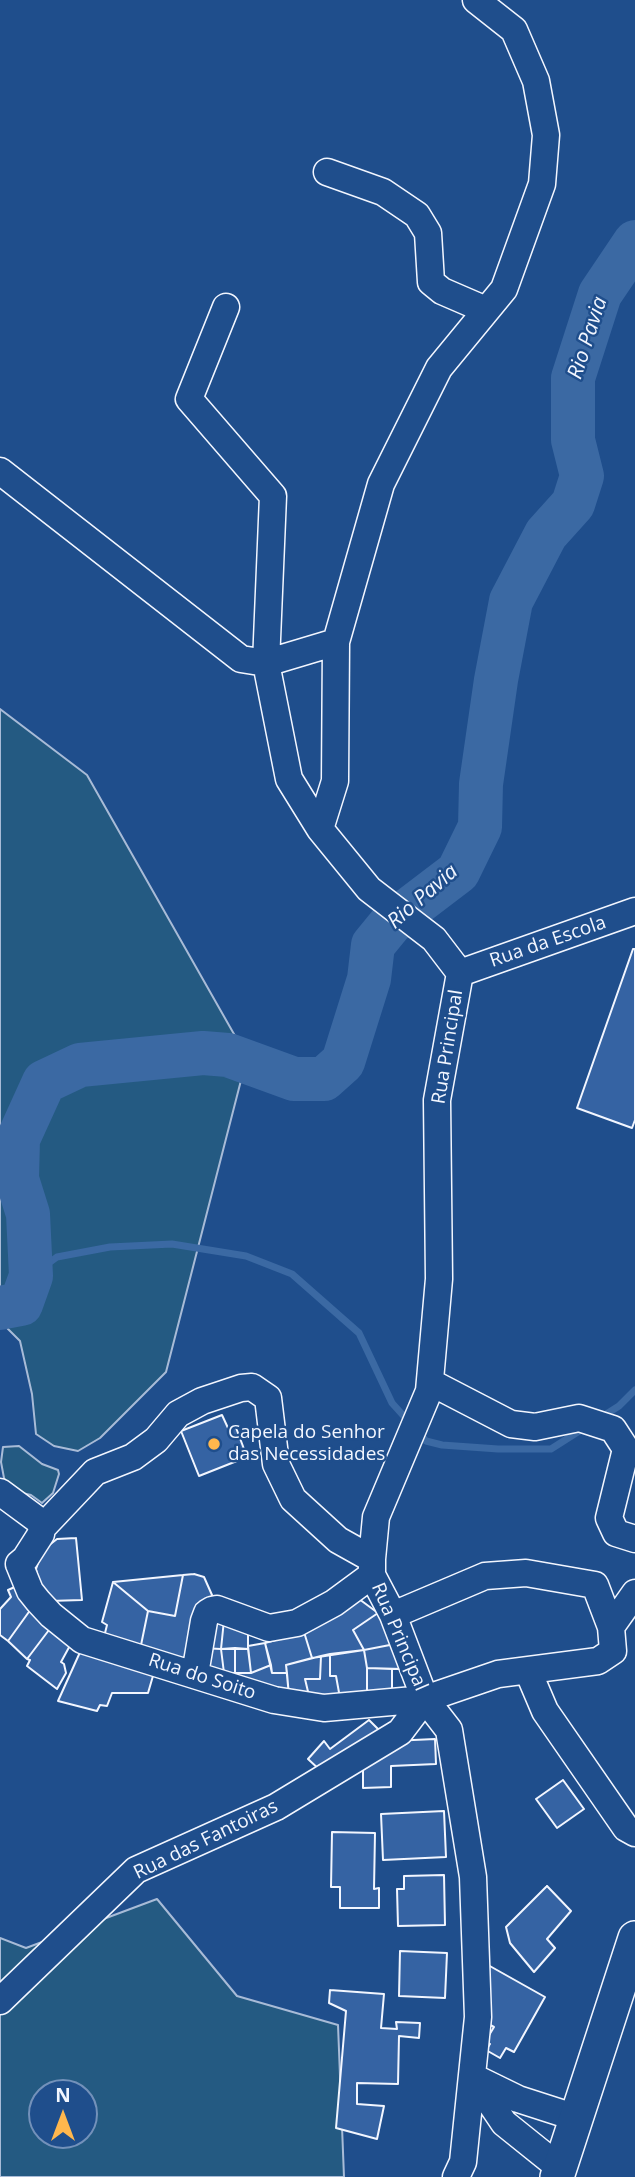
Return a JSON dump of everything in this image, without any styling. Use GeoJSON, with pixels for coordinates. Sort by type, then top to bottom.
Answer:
{"type":"FeatureCollection","features":[{"type":"Feature","properties":{"kind":"main road"},"geometry":{"type":"LineString","coordinates":[[558,2172],[576,2118],[625,1994],[635,1938]]}},
{"type":"Feature","properties":{"kind":"street"},"geometry":{"type":"LineString","coordinates":[[320,829],[335,781],[336,642],[381,484],[439,368],[504,289],[542,184],[546,135],[536,81],[514,30],[476,0]]}},
{"type":"Feature","properties":{"kind":"street"},"geometry":{"type":"LineString","coordinates":[[327,172],[383,192],[417,215],[428,233],[431,282],[442,291],[486,310]]}},
{"type":"Feature","properties":{"kind":"street"},"geometry":{"type":"LineString","coordinates":[[226,307],[190,399],[273,496],[266,663],[289,779],[320,829],[369,889],[434,939],[460,973]]}},
{"type":"Feature","properties":{"kind":"street"},"geometry":{"type":"LineString","coordinates":[[0,471],[241,659],[266,663],[336,642]]}},
{"type":"Feature","properties":{"kind":"street","name":"Rua da Escola"},"geometry":{"type":"LineString","coordinates":[[460,973],[635,911]]}},
{"type":"Feature","properties":{"kind":"street","name":"Rua Principal"},"geometry":{"type":"LineString","coordinates":[[456,2177],[463,2162],[478,2017],[473,1877],[449,1730],[425,1699],[372,1567],[376,1517],[429,1391],[439,1279],[437,1100],[460,973]]}},
{"type":"Feature","properties":{"kind":"street"},"geometry":{"type":"LineString","coordinates":[[430,1382],[511,1424],[535,1427],[579,1418],[611,1428],[626,1449],[609,1518],[617,1533],[635,1539]]}},
{"type":"Feature","properties":{"kind":"street"},"geometry":{"type":"LineString","coordinates":[[9,1560],[24,1559],[41,1534],[42,1528],[95,1472],[133,1457],[156,1440],[178,1414],[202,1401],[252,1387],[268,1398],[276,1464],[293,1499],[372,1567],[334,1603],[297,1623],[269,1628],[217,1609],[207,1613],[195,1674]]}},
{"type":"Feature","properties":{"kind":"street"},"geometry":{"type":"LineString","coordinates":[[0,1492],[38,1520],[42,1528]]}},
{"type":"Feature","properties":{"kind":"street","name":"Rua do Soito"},"geometry":{"type":"LineString","coordinates":[[9,1560],[38,1601],[82,1640],[274,1700],[324,1708],[425,1699],[498,1674],[598,1661],[613,1651],[611,1627]]}},
{"type":"Feature","properties":{"kind":"street"},"geometry":{"type":"LineString","coordinates":[[393,1615],[485,1576],[526,1573],[595,1585],[611,1627]]}},
{"type":"Feature","properties":{"kind":"street"},"geometry":{"type":"LineString","coordinates":[[611,1627],[635,1593]]}},
{"type":"Feature","properties":{"kind":"street"},"geometry":{"type":"LineString","coordinates":[[528,1671],[545,1711],[626,1828],[635,1833]]}},
{"type":"Feature","properties":{"kind":"street","name":"Rua das Fantoiras"},"geometry":{"type":"LineString","coordinates":[[0,2001],[136,1870],[276,1807],[400,1732],[425,1699]]}},
{"type":"Feature","properties":{"kind":"street"},"geometry":{"type":"LineString","coordinates":[[473,2077],[517,2099],[576,2118]]}},
{"type":"Feature","properties":{"kind":"street"},"geometry":{"type":"LineString","coordinates":[[473,2077],[504,2123],[558,2172]]}},
{"type":"Feature","properties":{"kind":"shaded area"},"geometry":{"type":"Polygon","coordinates":[[[0,709],[87,775],[247,1057],[166,1372],[100,1438],[78,1451],[54,1446],[36,1434],[32,1394],[20,1341],[5,1326],[0,1327],[0,709]]]}},
{"type":"Feature","properties":{"kind":"shaded area"},"geometry":{"type":"Polygon","coordinates":[[[19,1446],[42,1464],[58,1470],[53,1493],[42,1503],[31,1495],[9,1490],[4,1478],[1,1462],[3,1447],[19,1446]]]}},
{"type":"Feature","properties":{"kind":"shaded area"},"geometry":{"type":"Polygon","coordinates":[[[157,1899],[237,1996],[338,2025],[344,2177],[0,2177],[0,1938],[26,1948],[157,1899]]]}},
{"type":"Feature","properties":{"kind":"building"},"geometry":{"type":"Polygon","coordinates":[[[633,949],[635,1120],[632,1128],[577,1108],[633,949]]]}},
{"type":"Feature","properties":{"kind":"building","name":"Capela do Senhor das Necessidades"},"geometry":{"type":"Polygon","coordinates":[[[222,1415],[228,1428],[235,1425],[247,1457],[199,1476],[181,1431],[222,1415]]]}},
{"type":"Feature","properties":{"kind":"building"},"geometry":{"type":"Polygon","coordinates":[[[76,1538],[82,1600],[49,1601],[40,1589],[36,1569],[39,1560],[48,1546],[57,1539],[76,1538]]]}},
{"type":"Feature","properties":{"kind":"building"},"geometry":{"type":"Polygon","coordinates":[[[183,1575],[204,1577],[212,1595],[193,1663],[140,1650],[148,1611],[175,1616],[183,1575]]]}},
{"type":"Feature","properties":{"kind":"building"},"geometry":{"type":"Polygon","coordinates":[[[183,1575],[175,1616],[148,1611],[113,1582],[183,1575]]]}},
{"type":"Feature","properties":{"kind":"building"},"geometry":{"type":"Polygon","coordinates":[[[113,1582],[148,1611],[140,1650],[104,1637],[107,1625],[102,1622],[113,1582]]]}},
{"type":"Feature","properties":{"kind":"building"},"geometry":{"type":"Polygon","coordinates":[[[17,1586],[29,1602],[27,1608],[31,1609],[8,1641],[0,1635],[0,1609],[11,1597],[8,1590],[17,1586]]]}},
{"type":"Feature","properties":{"kind":"building"},"geometry":{"type":"Polygon","coordinates":[[[355,1596],[378,1613],[353,1630],[364,1650],[312,1658],[304,1632],[355,1596]]]}},
{"type":"Feature","properties":{"kind":"building"},"geometry":{"type":"Polygon","coordinates":[[[31,1609],[52,1626],[27,1659],[8,1641],[31,1609]]]}},
{"type":"Feature","properties":{"kind":"building"},"geometry":{"type":"Polygon","coordinates":[[[378,1613],[395,1644],[364,1650],[353,1630],[378,1613]]]}},
{"type":"Feature","properties":{"kind":"building"},"geometry":{"type":"Polygon","coordinates":[[[206,1619],[224,1620],[221,1649],[201,1648],[206,1619]]]}},
{"type":"Feature","properties":{"kind":"building"},"geometry":{"type":"Polygon","coordinates":[[[224,1620],[248,1627],[248,1649],[221,1649],[224,1620]]]}},
{"type":"Feature","properties":{"kind":"building"},"geometry":{"type":"Polygon","coordinates":[[[52,1626],[73,1640],[61,1662],[66,1673],[57,1689],[27,1666],[30,1660],[27,1659],[52,1626]]]}},
{"type":"Feature","properties":{"kind":"building"},"geometry":{"type":"Polygon","coordinates":[[[304,1632],[312,1658],[286,1665],[287,1673],[272,1673],[265,1643],[304,1632]]]}},
{"type":"Feature","properties":{"kind":"building"},"geometry":{"type":"Polygon","coordinates":[[[265,1643],[271,1665],[251,1673],[248,1646],[265,1643]]]}},
{"type":"Feature","properties":{"kind":"building"},"geometry":{"type":"Polygon","coordinates":[[[395,1644],[401,1669],[367,1668],[364,1650],[395,1644]]]}},
{"type":"Feature","properties":{"kind":"building"},"geometry":{"type":"Polygon","coordinates":[[[201,1648],[221,1649],[224,1673],[200,1663],[201,1648]]]}},
{"type":"Feature","properties":{"kind":"building"},"geometry":{"type":"Polygon","coordinates":[[[235,1648],[248,1649],[251,1673],[235,1673],[235,1648]]]}},
{"type":"Feature","properties":{"kind":"building"},"geometry":{"type":"Polygon","coordinates":[[[235,1648],[235,1673],[224,1673],[221,1649],[235,1648]]]}},
{"type":"Feature","properties":{"kind":"building"},"geometry":{"type":"Polygon","coordinates":[[[81,1650],[155,1669],[148,1693],[112,1693],[107,1706],[100,1705],[97,1711],[58,1701],[81,1650]]]}},
{"type":"Feature","properties":{"kind":"building"},"geometry":{"type":"Polygon","coordinates":[[[364,1650],[367,1695],[340,1698],[336,1676],[330,1676],[330,1654],[364,1650]]]}},
{"type":"Feature","properties":{"kind":"building"},"geometry":{"type":"Polygon","coordinates":[[[330,1654],[330,1676],[336,1676],[340,1698],[310,1700],[305,1679],[320,1679],[321,1656],[330,1654]]]}},
{"type":"Feature","properties":{"kind":"building"},"geometry":{"type":"Polygon","coordinates":[[[321,1656],[320,1679],[305,1679],[310,1700],[289,1696],[286,1665],[321,1656]]]}},
{"type":"Feature","properties":{"kind":"building"},"geometry":{"type":"Polygon","coordinates":[[[271,1665],[272,1673],[287,1673],[289,1696],[224,1673],[251,1673],[271,1665]]]}},
{"type":"Feature","properties":{"kind":"building"},"geometry":{"type":"Polygon","coordinates":[[[367,1668],[392,1669],[392,1691],[367,1695],[367,1668]]]}},
{"type":"Feature","properties":{"kind":"building"},"geometry":{"type":"Polygon","coordinates":[[[369,1720],[380,1731],[322,1772],[308,1759],[324,1741],[330,1749],[369,1720]]]}},
{"type":"Feature","properties":{"kind":"building"},"geometry":{"type":"Polygon","coordinates":[[[435,1739],[436,1764],[391,1766],[391,1787],[363,1788],[363,1758],[392,1741],[435,1739]]]}},
{"type":"Feature","properties":{"kind":"building"},"geometry":{"type":"Polygon","coordinates":[[[563,1780],[584,1809],[557,1828],[536,1799],[563,1780]]]}},
{"type":"Feature","properties":{"kind":"building"},"geometry":{"type":"Polygon","coordinates":[[[444,1811],[446,1857],[383,1860],[381,1814],[444,1811]]]}},
{"type":"Feature","properties":{"kind":"building"},"geometry":{"type":"Polygon","coordinates":[[[332,1832],[375,1833],[374,1889],[379,1888],[379,1908],[340,1908],[340,1887],[331,1887],[332,1832]]]}},
{"type":"Feature","properties":{"kind":"building"},"geometry":{"type":"Polygon","coordinates":[[[444,1875],[445,1925],[398,1926],[397,1889],[404,1889],[404,1876],[444,1875]]]}},
{"type":"Feature","properties":{"kind":"building"},"geometry":{"type":"Polygon","coordinates":[[[547,1886],[571,1911],[547,1939],[555,1948],[534,1972],[510,1943],[506,1927],[547,1886]]]}},
{"type":"Feature","properties":{"kind":"building"},"geometry":{"type":"Polygon","coordinates":[[[400,1951],[447,1953],[445,1998],[399,1996],[400,1951]]]}},
{"type":"Feature","properties":{"kind":"building"},"geometry":{"type":"Polygon","coordinates":[[[488,1965],[545,1997],[514,2052],[506,2048],[500,2058],[486,2050],[490,2044],[485,2042],[494,2027],[483,2021],[488,1965]]]}},
{"type":"Feature","properties":{"kind":"building"},"geometry":{"type":"Polygon","coordinates":[[[330,1990],[384,1994],[381,2028],[397,2029],[396,2022],[420,2023],[419,2038],[399,2036],[398,2084],[357,2083],[357,2104],[384,2106],[377,2139],[336,2128],[346,2011],[329,2003],[330,1990]]]}},
{"type":"Feature","properties":{"kind":"waterway","name":"Rio Pavia"},"geometry":{"type":"LineString","coordinates":[[0,1308],[21,1304],[31,1276],[28,1214],[17,1179],[18,1139],[44,1082],[80,1065],[203,1053],[228,1055],[294,1079],[324,1079],[343,1062],[369,979],[373,945],[391,923],[458,872],[480,827],[481,784],[511,601],[546,534],[573,504],[582,476],[573,440],[573,378],[600,294],[635,242]]}},
{"type":"Feature","properties":{"kind":"waterway"},"geometry":{"type":"LineString","coordinates":[[31,1276],[57,1257],[110,1247],[172,1244],[246,1256],[292,1274],[359,1333],[392,1403],[410,1423]]}},
{"type":"Feature","properties":{"kind":"waterway"},"geometry":{"type":"LineString","coordinates":[[600,1418],[619,1406],[635,1390]]}},
{"type":"Feature","properties":{"kind":"waterway"},"geometry":{"type":"LineString","coordinates":[[418,1432],[426,1441],[442,1445],[551,1449],[584,1428]]}},
{"type":"Feature","properties":{"kind":"place","name":"Capela do Senhor das Necessidades"},"geometry":{"type":"Point","coordinates":[214,1444]}}]}
